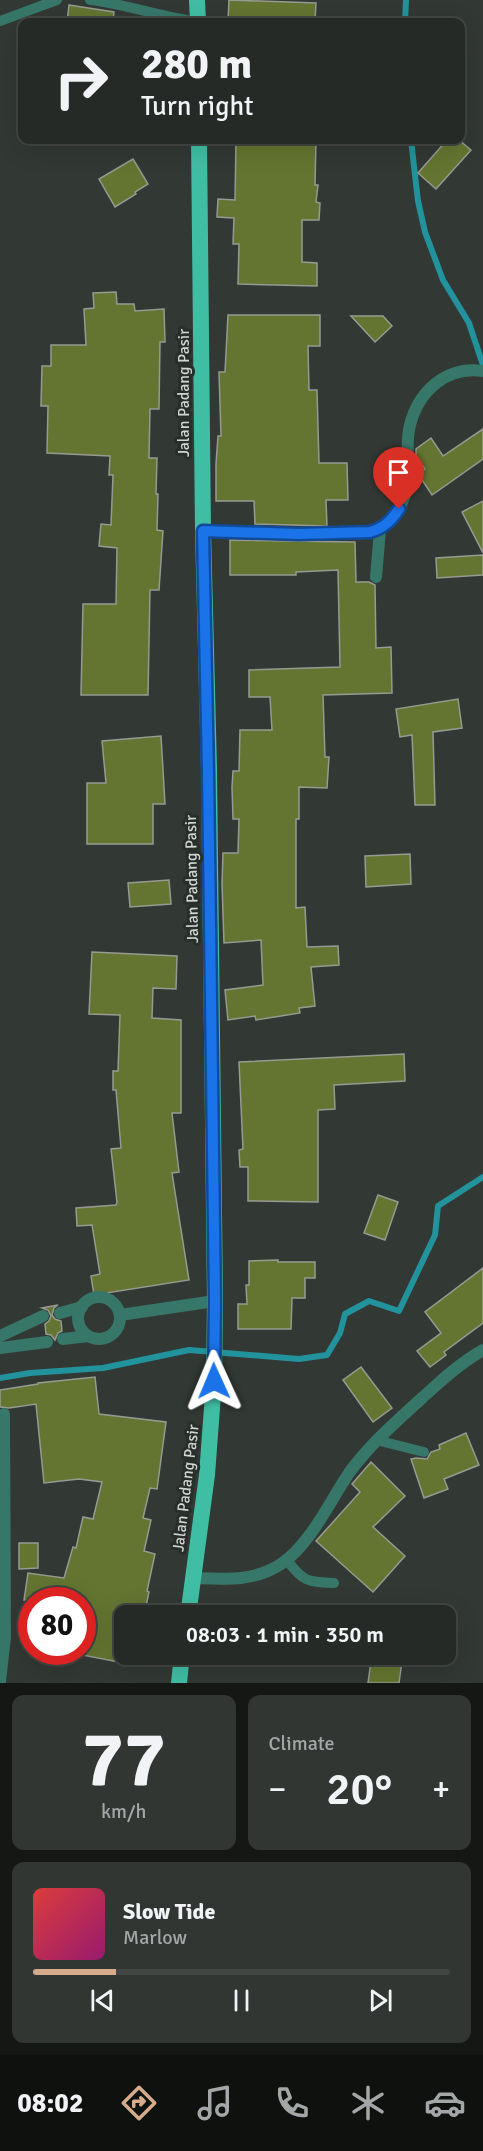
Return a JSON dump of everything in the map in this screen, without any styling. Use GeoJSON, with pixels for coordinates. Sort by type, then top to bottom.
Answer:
{"type":"FeatureCollection","features":[{"type":"Feature","properties":{"kind":"highway"},"geometry":{"type":"LineString","coordinates":[[197,0],[198,18]]}},
{"type":"Feature","properties":{"kind":"highway","name":"Jalan Padang Pasir"},"geometry":{"type":"LineString","coordinates":[[189,1605],[207,1475],[214,1381],[215,1324],[199,144]]}},
{"type":"Feature","properties":{"kind":"highway"},"geometry":{"type":"LineString","coordinates":[[179,1683],[181,1665]]}},
{"type":"Feature","properties":{"kind":"street"},"geometry":{"type":"LineString","coordinates":[[203,531],[317,534],[380,530],[393,518],[404,500],[409,477],[410,424],[420,401],[435,382],[445,375],[480,370]]}},
{"type":"Feature","properties":{"kind":"street"},"geometry":{"type":"LineString","coordinates":[[376,577],[380,530]]}},
{"type":"Feature","properties":{"kind":"street"},"geometry":{"type":"LineString","coordinates":[[60,1313],[82,1307],[95,1298],[104,1298],[117,1307],[120,1315],[120,1323],[116,1330],[103,1339],[87,1336],[63,1339]]}},
{"type":"Feature","properties":{"kind":"street"},"geometry":{"type":"LineString","coordinates":[[120,1315],[215,1301]]}},
{"type":"Feature","properties":{"kind":"street"},"geometry":{"type":"LineString","coordinates":[[82,1307],[79,1312],[80,1326],[87,1336]]}},
{"type":"Feature","properties":{"kind":"street"},"geometry":{"type":"LineString","coordinates":[[0,1336],[44,1316]]}},
{"type":"Feature","properties":{"kind":"street"},"geometry":{"type":"LineString","coordinates":[[0,1348],[47,1342]]}},
{"type":"Feature","properties":{"kind":"street"},"geometry":{"type":"LineString","coordinates":[[193,1578],[236,1580],[255,1576],[284,1562],[306,1539],[349,1474],[376,1440],[463,1361],[483,1350]]}},
{"type":"Feature","properties":{"kind":"street"},"geometry":{"type":"LineString","coordinates":[[0,1681],[4,1414]]}},
{"type":"Feature","properties":{"kind":"lane"},"geometry":{"type":"LineString","coordinates":[[0,21],[57,0]]}},
{"type":"Feature","properties":{"kind":"lane"},"geometry":{"type":"LineString","coordinates":[[90,0],[115,3],[174,18]]}},
{"type":"Feature","properties":{"kind":"lane"},"geometry":{"type":"LineString","coordinates":[[376,1440],[424,1452]]}},
{"type":"Feature","properties":{"kind":"lane"},"geometry":{"type":"LineString","coordinates":[[284,1562],[306,1581],[334,1582]]}},
{"type":"Feature","properties":{"kind":"building"},"geometry":{"type":"Polygon","coordinates":[[[229,0],[316,3],[315,18],[228,18],[229,0]]]}},
{"type":"Feature","properties":{"kind":"building"},"geometry":{"type":"Polygon","coordinates":[[[69,5],[114,12],[113,18],[67,18],[69,5]]]}},
{"type":"Feature","properties":{"kind":"building"},"geometry":{"type":"Polygon","coordinates":[[[236,144],[316,144],[315,185],[318,185],[316,202],[320,203],[319,220],[302,220],[302,262],[317,263],[317,286],[238,284],[239,244],[233,244],[234,218],[217,217],[218,199],[235,200],[236,144]]]}},
{"type":"Feature","properties":{"kind":"building"},"geometry":{"type":"Polygon","coordinates":[[[443,144],[464,144],[471,150],[436,189],[418,173],[443,144]]]}},
{"type":"Feature","properties":{"kind":"building"},"geometry":{"type":"Polygon","coordinates":[[[133,159],[148,184],[115,207],[99,179],[133,159]]]}},
{"type":"Feature","properties":{"kind":"building"},"geometry":{"type":"Polygon","coordinates":[[[116,292],[117,304],[134,304],[135,311],[164,309],[165,342],[160,342],[159,409],[150,409],[149,458],[157,458],[157,530],[163,531],[159,590],[150,590],[148,695],[81,695],[83,604],[116,604],[117,548],[99,546],[101,524],[111,525],[113,475],[109,475],[110,456],[47,453],[48,406],[41,406],[42,366],[51,366],[51,345],[86,345],[84,309],[94,308],[93,293],[116,292]]]}},
{"type":"Feature","properties":{"kind":"building"},"geometry":{"type":"Polygon","coordinates":[[[228,315],[320,315],[320,346],[308,346],[309,390],[317,390],[319,463],[347,463],[348,500],[326,500],[327,526],[255,524],[254,501],[216,501],[218,436],[221,436],[219,372],[225,372],[228,315]]]}},
{"type":"Feature","properties":{"kind":"building"},"geometry":{"type":"Polygon","coordinates":[[[351,316],[383,316],[392,326],[375,342],[351,316]]]}},
{"type":"Feature","properties":{"kind":"building"},"geometry":{"type":"Polygon","coordinates":[[[483,429],[483,459],[432,495],[418,474],[425,469],[416,456],[416,449],[431,438],[443,456],[483,429]]]}},
{"type":"Feature","properties":{"kind":"building"},"geometry":{"type":"Polygon","coordinates":[[[483,501],[483,553],[462,512],[483,501]]]}},
{"type":"Feature","properties":{"kind":"building"},"geometry":{"type":"Polygon","coordinates":[[[230,540],[355,542],[356,582],[369,582],[375,585],[376,648],[391,647],[392,693],[323,695],[325,757],[329,757],[327,788],[299,787],[299,819],[296,819],[296,908],[305,907],[307,947],[338,946],[339,965],[311,967],[315,1006],[299,1008],[300,1013],[256,1020],[255,1016],[228,1020],[225,990],[263,985],[261,940],[224,943],[222,884],[223,853],[238,853],[239,819],[233,819],[232,787],[233,771],[239,771],[240,730],[272,730],[270,697],[249,697],[249,670],[340,667],[338,570],[296,572],[296,575],[230,575],[230,540]]]}},
{"type":"Feature","properties":{"kind":"building"},"geometry":{"type":"Polygon","coordinates":[[[483,555],[483,575],[437,578],[436,558],[483,555]]]}},
{"type":"Feature","properties":{"kind":"building"},"geometry":{"type":"Polygon","coordinates":[[[458,699],[462,728],[433,732],[435,805],[415,805],[412,735],[400,737],[396,709],[458,699]]]}},
{"type":"Feature","properties":{"kind":"building"},"geometry":{"type":"Polygon","coordinates":[[[161,736],[165,804],[153,804],[153,844],[87,844],[87,783],[106,783],[102,741],[161,736]]]}},
{"type":"Feature","properties":{"kind":"building"},"geometry":{"type":"Polygon","coordinates":[[[410,854],[411,884],[366,887],[365,856],[410,854]]]}},
{"type":"Feature","properties":{"kind":"building"},"geometry":{"type":"Polygon","coordinates":[[[169,880],[171,904],[130,907],[128,883],[169,880]]]}},
{"type":"Feature","properties":{"kind":"building"},"geometry":{"type":"Polygon","coordinates":[[[92,952],[177,956],[176,989],[153,988],[152,1018],[181,1020],[181,1113],[172,1113],[179,1172],[172,1173],[189,1280],[94,1295],[91,1276],[100,1274],[92,1225],[77,1226],[76,1208],[116,1205],[111,1149],[121,1148],[116,1090],[113,1090],[113,1071],[118,1071],[120,1015],[89,1014],[92,952]]]}},
{"type":"Feature","properties":{"kind":"building"},"geometry":{"type":"Polygon","coordinates":[[[404,1054],[405,1081],[334,1085],[335,1109],[318,1110],[318,1202],[248,1201],[248,1167],[240,1167],[239,1150],[243,1149],[239,1062],[404,1054]]]}},
{"type":"Feature","properties":{"kind":"building"},"geometry":{"type":"Polygon","coordinates":[[[378,1195],[398,1202],[385,1240],[364,1233],[378,1195]]]}},
{"type":"Feature","properties":{"kind":"building"},"geometry":{"type":"Polygon","coordinates":[[[278,1260],[278,1262],[315,1262],[315,1278],[305,1278],[305,1298],[292,1298],[291,1329],[238,1329],[238,1304],[247,1304],[246,1285],[249,1285],[249,1261],[278,1260]]]}},
{"type":"Feature","properties":{"kind":"building"},"geometry":{"type":"Polygon","coordinates":[[[483,1268],[483,1323],[444,1352],[446,1355],[430,1367],[417,1351],[441,1333],[425,1312],[483,1268]]]}},
{"type":"Feature","properties":{"kind":"building"},"geometry":{"type":"Polygon","coordinates":[[[58,1305],[54,1308],[52,1315],[61,1321],[62,1331],[58,1333],[55,1340],[51,1335],[46,1334],[45,1324],[51,1316],[48,1310],[42,1308],[58,1305]]]}},
{"type":"Feature","properties":{"kind":"building"},"geometry":{"type":"Polygon","coordinates":[[[361,1367],[392,1408],[373,1422],[343,1380],[361,1367]]]}},
{"type":"Feature","properties":{"kind":"building"},"geometry":{"type":"Polygon","coordinates":[[[95,1377],[99,1414],[166,1422],[157,1489],[150,1488],[143,1518],[151,1520],[144,1551],[155,1554],[146,1605],[114,1605],[114,1661],[96,1658],[96,1587],[26,1587],[28,1573],[64,1578],[73,1547],[76,1548],[83,1517],[93,1519],[102,1482],[79,1479],[44,1483],[36,1404],[0,1407],[0,1390],[95,1377]]]}},
{"type":"Feature","properties":{"kind":"building"},"geometry":{"type":"Polygon","coordinates":[[[466,1433],[479,1465],[444,1479],[448,1489],[424,1498],[411,1459],[427,1459],[431,1452],[440,1449],[439,1445],[466,1433]]]}},
{"type":"Feature","properties":{"kind":"building"},"geometry":{"type":"Polygon","coordinates":[[[371,1462],[405,1496],[373,1527],[405,1556],[373,1592],[316,1541],[360,1492],[352,1484],[371,1462]]]}},
{"type":"Feature","properties":{"kind":"building"},"geometry":{"type":"Polygon","coordinates":[[[19,1543],[38,1543],[38,1568],[19,1569],[19,1543]]]}},
{"type":"Feature","properties":{"kind":"building"},"geometry":{"type":"Polygon","coordinates":[[[370,1665],[401,1665],[399,1683],[368,1683],[370,1665]]]}},
{"type":"Feature","properties":{"kind":"waterway"},"geometry":{"type":"LineString","coordinates":[[405,18],[406,0]]}},
{"type":"Feature","properties":{"kind":"waterway"},"geometry":{"type":"LineString","coordinates":[[411,144],[418,201],[425,232],[443,280],[469,323],[483,365]]}},
{"type":"Feature","properties":{"kind":"waterway"},"geometry":{"type":"LineString","coordinates":[[0,1378],[30,1373],[103,1368],[189,1350],[299,1359],[327,1355],[340,1333],[345,1314],[369,1301],[399,1311],[435,1235],[438,1206],[483,1177]]}},
{"type":"Feature","properties":{"kind":"route"},"geometry":{"type":"LineString","coordinates":[[214,1381],[215,1301],[203,531],[299,534],[370,532],[380,530],[387,525],[399,509]]}}]}
